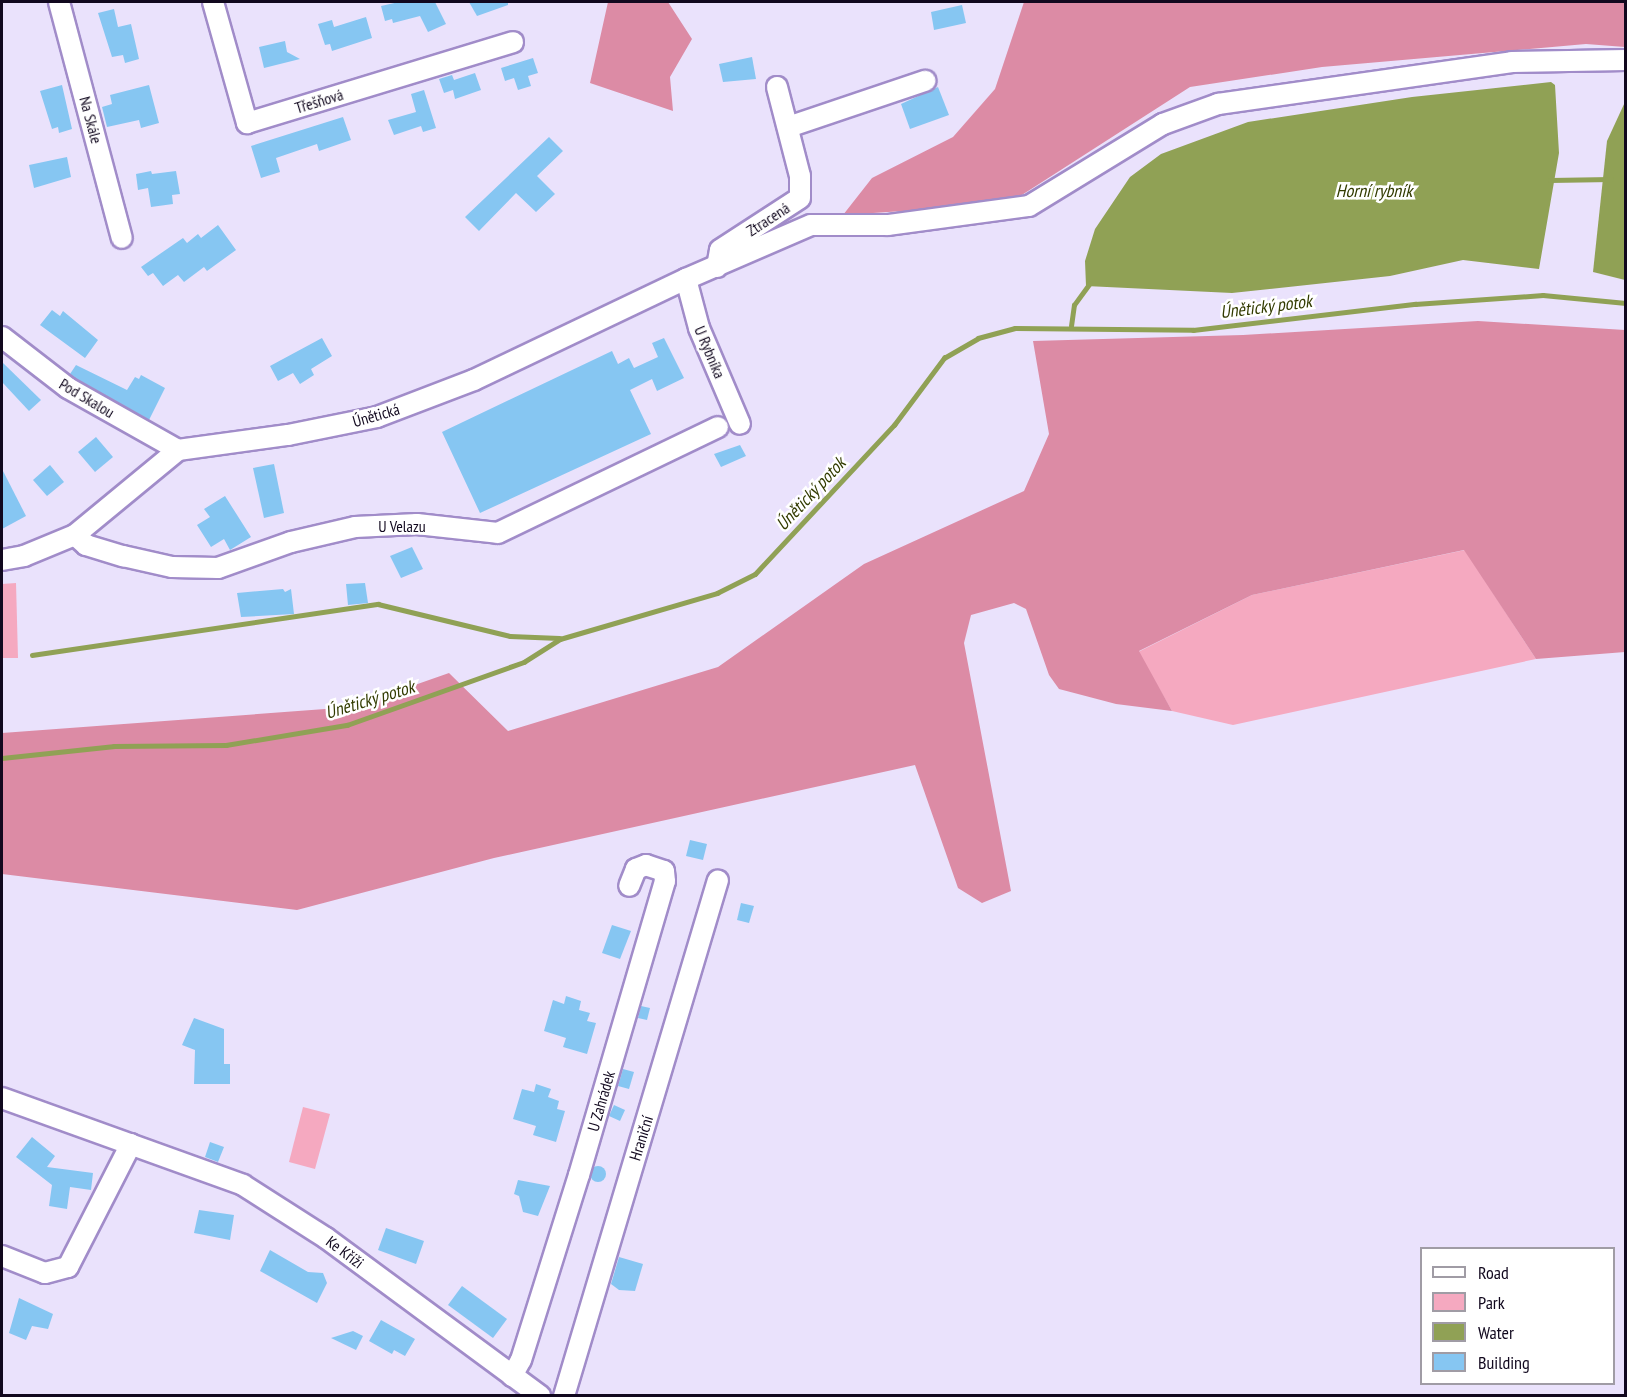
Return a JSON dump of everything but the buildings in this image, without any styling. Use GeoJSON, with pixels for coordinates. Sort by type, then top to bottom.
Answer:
{"type":"FeatureCollection","features":[{"type":"Feature","properties":{"kind":"street","name":"Na Skále"},"geometry":{"type":"LineString","coordinates":[[59,2],[122,238]]}},
{"type":"Feature","properties":{"kind":"street","name":"Třešňová"},"geometry":{"type":"LineString","coordinates":[[213,2],[247,123],[513,42]]}},
{"type":"Feature","properties":{"kind":"street","name":"Únětická"},"geometry":{"type":"LineString","coordinates":[[178,450],[288,435],[377,417],[474,380],[686,279],[812,225],[888,225],[1029,206],[1162,124],[1218,104],[1512,62],[1626,60]]}},
{"type":"Feature","properties":{"kind":"street"},"geometry":{"type":"LineString","coordinates":[[788,127],[925,81]]}},
{"type":"Feature","properties":{"kind":"street","name":"Ztracená"},"geometry":{"type":"LineString","coordinates":[[717,267],[720,250],[800,198],[800,177],[777,87]]}},
{"type":"Feature","properties":{"kind":"street","name":"U Rybníka"},"geometry":{"type":"LineString","coordinates":[[686,279],[699,328],[740,424]]}},
{"type":"Feature","properties":{"kind":"street","name":"Pod Skalou"},"geometry":{"type":"LineString","coordinates":[[2,337],[68,388],[178,450]]}},
{"type":"Feature","properties":{"kind":"street","name":"U Velazu"},"geometry":{"type":"LineString","coordinates":[[75,535],[87,545],[123,556],[172,567],[218,568],[291,542],[355,527],[417,525],[498,533],[718,427]]}},
{"type":"Feature","properties":{"kind":"street"},"geometry":{"type":"LineString","coordinates":[[2,560],[24,556],[75,535],[178,450]]}},
{"type":"Feature","properties":{"kind":"street","name":"U Zahrádek"},"geometry":{"type":"LineString","coordinates":[[512,1376],[522,1360],[572,1197],[665,881],[664,871],[646,865],[636,869],[629,886]]}},
{"type":"Feature","properties":{"kind":"street","name":"Hraniční"},"geometry":{"type":"LineString","coordinates":[[564,1395],[718,880]]}},
{"type":"Feature","properties":{"kind":"street","name":"Ke Kříži"},"geometry":{"type":"LineString","coordinates":[[2,1098],[213,1171],[273,1201],[540,1395]]}},
{"type":"Feature","properties":{"kind":"street"},"geometry":{"type":"LineString","coordinates":[[2,1256],[45,1273],[68,1267],[131,1144]]}},
{"type":"Feature","properties":{"kind":"green space"},"geometry":{"type":"Polygon","coordinates":[[[1465,550],[1536,659],[1233,725],[1172,711],[1138,652],[1252,595],[1465,550]]]}},
{"type":"Feature","properties":{"kind":"green space"},"geometry":{"type":"Polygon","coordinates":[[[16,583],[18,658],[2,658],[2,584],[16,583]]]}},
{"type":"Feature","properties":{"kind":"green space"},"geometry":{"type":"Polygon","coordinates":[[[303,1107],[330,1114],[315,1169],[289,1162],[303,1107]]]}},
{"type":"Feature","properties":{"kind":"shaded area"},"geometry":{"type":"Polygon","coordinates":[[[608,2],[668,2],[692,39],[670,77],[673,111],[590,83],[608,2]]]}},
{"type":"Feature","properties":{"kind":"shaded area"},"geometry":{"type":"Polygon","coordinates":[[[1024,2],[1625,2],[1625,47],[1586,44],[1322,67],[1190,87],[1008,204],[843,215],[872,178],[953,137],[995,89],[1024,2]]]}},
{"type":"Feature","properties":{"kind":"shaded area"},"geometry":{"type":"Polygon","coordinates":[[[1478,321],[1625,330],[1625,652],[1536,659],[1464,550],[1252,595],[1139,651],[1172,711],[1116,704],[1059,689],[1049,675],[1026,609],[1014,603],[971,615],[964,643],[1011,891],[982,903],[958,888],[915,765],[494,858],[297,910],[2,874],[2,733],[352,707],[449,673],[508,731],[718,667],[864,564],[1024,491],[1049,434],[1033,341],[1243,335],[1478,321]]]}},
{"type":"Feature","properties":{"kind":"water","name":"Horní rybník"},"geometry":{"type":"Polygon","coordinates":[[[1551,82],[1555,85],[1559,153],[1539,269],[1463,260],[1390,276],[1232,293],[1086,286],[1085,261],[1095,229],[1130,177],[1161,154],[1248,122],[1412,97],[1551,82]]]}},
{"type":"Feature","properties":{"kind":"water"},"geometry":{"type":"Polygon","coordinates":[[[1625,102],[1625,280],[1593,272],[1607,141],[1625,102]]]}},
{"type":"Feature","properties":{"kind":"waterway"},"geometry":{"type":"LineString","coordinates":[[1550,180],[1611,179]]}},
{"type":"Feature","properties":{"kind":"waterway"},"geometry":{"type":"LineString","coordinates":[[1071,326],[1074,305],[1089,284]]}},
{"type":"Feature","properties":{"kind":"waterway","name":"Únětický potok"},"geometry":{"type":"LineString","coordinates":[[2,758],[114,746],[226,745],[347,725],[524,662],[560,639],[717,593],[755,574],[894,425],[944,358],[978,338],[1015,328],[1193,330],[1415,304],[1543,295],[1626,303]]}},
{"type":"Feature","properties":{"kind":"waterway"},"geometry":{"type":"LineString","coordinates":[[32,655],[378,604],[510,636],[559,638]]}}]}
